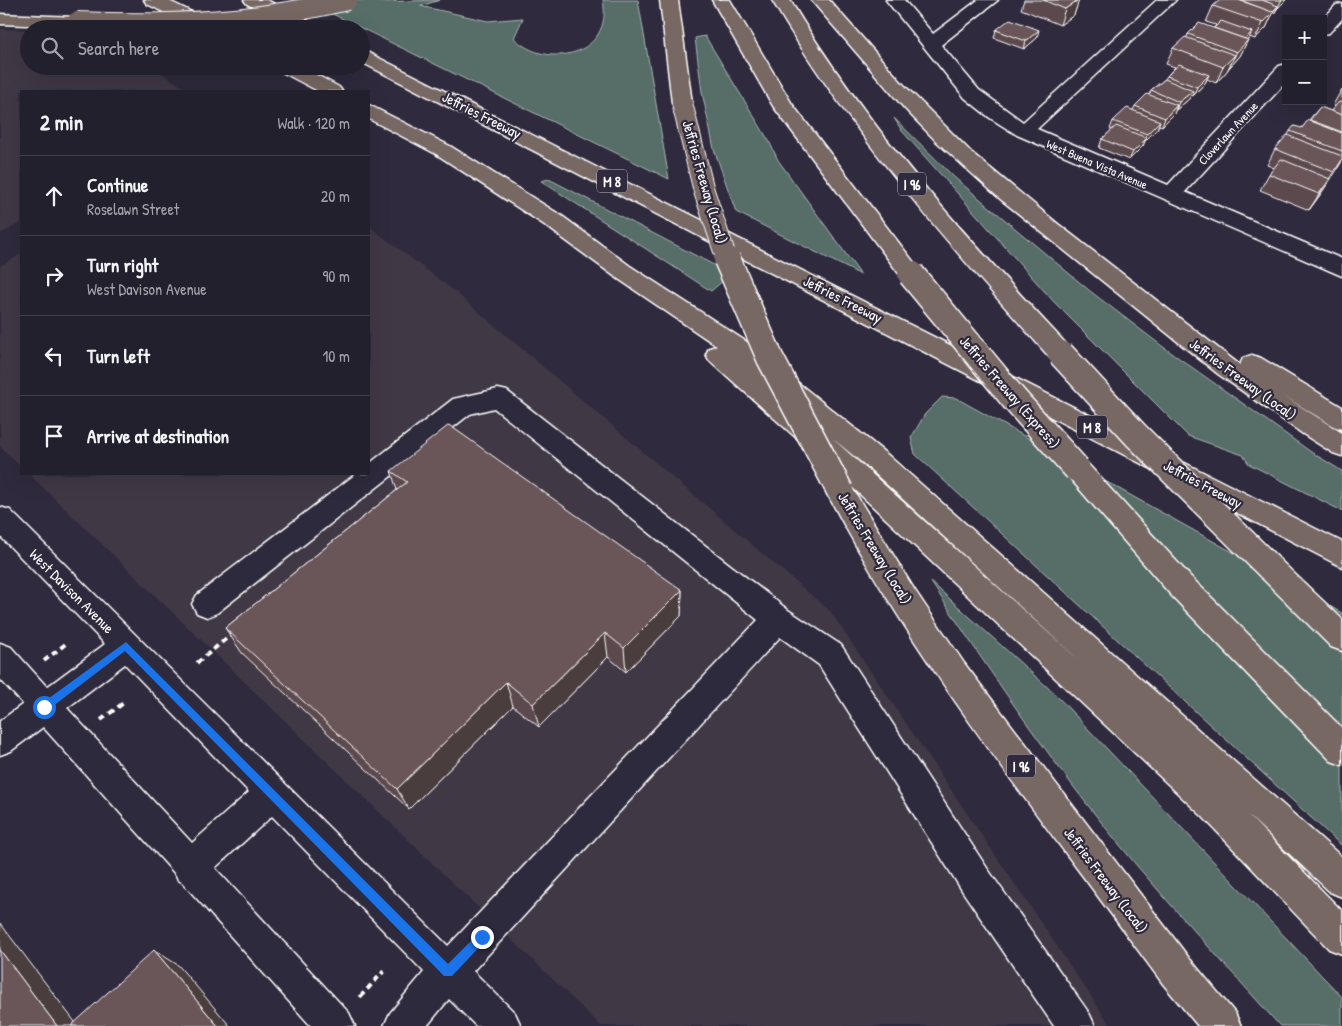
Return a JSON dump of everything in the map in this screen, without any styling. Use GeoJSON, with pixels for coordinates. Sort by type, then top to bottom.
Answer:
{"type":"FeatureCollection","features":[{"type":"Feature","properties":{"kind":"highway"},"geometry":{"type":"LineString","coordinates":[[154,0],[195,20]]}},
{"type":"Feature","properties":{"kind":"highway"},"geometry":{"type":"LineString","coordinates":[[253,0],[292,20]]}},
{"type":"Feature","properties":{"kind":"highway"},"geometry":{"type":"LineString","coordinates":[[237,20],[347,0]]}},
{"type":"Feature","properties":{"kind":"highway","name":"Jeffries Freeway (Local)"},"geometry":{"type":"LineString","coordinates":[[669,0],[682,103],[713,221],[747,304],[802,421],[840,492],[904,598],[953,673],[1176,971],[1222,1026]]}},
{"type":"Feature","properties":{"kind":"highway","name":"Jeffries Freeway (Express)"},"geometry":{"type":"LineString","coordinates":[[721,0],[783,106],[910,274],[1015,400],[1180,585],[1342,750]]}},
{"type":"Feature","properties":{"kind":"highway","name":"I 96"},"geometry":{"type":"LineString","coordinates":[[782,0],[807,45],[859,118],[972,257],[1136,435],[1342,638]]}},
{"type":"Feature","properties":{"kind":"highway","name":"Jeffries Freeway (Local)"},"geometry":{"type":"LineString","coordinates":[[820,0],[865,55],[945,138],[1024,208],[1179,333],[1314,429],[1342,446]]}},
{"type":"Feature","properties":{"kind":"highway"},"geometry":{"type":"LineString","coordinates":[[0,19],[26,20]]}},
{"type":"Feature","properties":{"kind":"highway","name":"Jeffries Freeway"},"geometry":{"type":"LineString","coordinates":[[370,60],[1336,553]]}},
{"type":"Feature","properties":{"kind":"highway"},"geometry":{"type":"LineString","coordinates":[[302,75],[330,90]]}},
{"type":"Feature","properties":{"kind":"highway"},"geometry":{"type":"LineString","coordinates":[[370,112],[443,150],[554,221],[622,271],[741,350],[880,463],[1197,747],[1342,880]]}},
{"type":"Feature","properties":{"kind":"highway"},"geometry":{"type":"LineString","coordinates":[[1024,208],[1180,316],[1342,419]]}},
{"type":"Feature","properties":{"kind":"highway"},"geometry":{"type":"LineString","coordinates":[[622,271],[869,486],[1208,799],[1342,936]]}},
{"type":"Feature","properties":{"kind":"street","name":"West Buena Vista Avenue"},"geometry":{"type":"LineString","coordinates":[[895,0],[972,94],[997,114],[1024,131],[1342,268]]}},
{"type":"Feature","properties":{"kind":"street"},"geometry":{"type":"LineString","coordinates":[[931,44],[990,0]]}},
{"type":"Feature","properties":{"kind":"street"},"geometry":{"type":"LineString","coordinates":[[1024,131],[1167,0]]}},
{"type":"Feature","properties":{"kind":"street"},"geometry":{"type":"LineString","coordinates":[[1327,25],[1342,9]]}},
{"type":"Feature","properties":{"kind":"street","name":"Cloverlawn Avenue"},"geometry":{"type":"LineString","coordinates":[[1170,195],[1282,74]]}},
{"type":"Feature","properties":{"kind":"street"},"geometry":{"type":"LineString","coordinates":[[207,604],[462,406],[498,398],[778,619],[830,654],[975,880],[1076,1026]]}},
{"type":"Feature","properties":{"kind":"street","name":"West Davison Avenue"},"geometry":{"type":"LineString","coordinates":[[4,528],[126,646],[502,1026]]}},
{"type":"Feature","properties":{"kind":"street"},"geometry":{"type":"LineString","coordinates":[[403,1026],[448,972],[778,619]]}},
{"type":"Feature","properties":{"kind":"street"},"geometry":{"type":"LineString","coordinates":[[0,740],[126,646]]}},
{"type":"Feature","properties":{"kind":"street"},"geometry":{"type":"LineString","coordinates":[[0,657],[190,868],[336,1026]]}},
{"type":"Feature","properties":{"kind":"street"},"geometry":{"type":"LineString","coordinates":[[190,868],[272,792]]}},
{"type":"Feature","properties":{"kind":"path"},"geometry":{"type":"LineString","coordinates":[[197,663],[235,631]]}},
{"type":"Feature","properties":{"kind":"path"},"geometry":{"type":"LineString","coordinates":[[41,662],[68,642]]}},
{"type":"Feature","properties":{"kind":"path"},"geometry":{"type":"LineString","coordinates":[[98,722],[126,701]]}},
{"type":"Feature","properties":{"kind":"path"},"geometry":{"type":"LineString","coordinates":[[360,997],[384,971]]}},
{"type":"Feature","properties":{"kind":"shaded area"},"geometry":{"type":"Polygon","coordinates":[[[0,29],[20,30],[20,75],[165,75],[187,90],[20,90],[20,224],[0,234],[0,29]]]}},
{"type":"Feature","properties":{"kind":"shaded area"},"geometry":{"type":"Polygon","coordinates":[[[370,227],[453,290],[830,611],[1111,1026],[601,1026],[30,475],[370,475],[370,227]]]}},
{"type":"Feature","properties":{"kind":"shaded area"},"geometry":{"type":"Polygon","coordinates":[[[20,255],[20,466],[0,446],[0,266],[20,255]]]}},
{"type":"Feature","properties":{"kind":"green space"},"geometry":{"type":"Polygon","coordinates":[[[304,0],[376,0],[379,2],[440,0],[420,6],[488,21],[523,18],[514,38],[528,48],[543,54],[560,55],[575,52],[588,45],[598,34],[604,19],[603,0],[638,0],[669,179],[370,32],[370,20],[345,20],[304,0]]]}},
{"type":"Feature","properties":{"kind":"green space"},"geometry":{"type":"Polygon","coordinates":[[[705,36],[769,141],[778,160],[861,275],[736,212],[714,149],[702,92],[695,38],[705,36]]]}},
{"type":"Feature","properties":{"kind":"green space"},"geometry":{"type":"Polygon","coordinates":[[[894,118],[955,178],[1090,291],[1162,346],[1311,452],[1342,471],[1342,511],[1249,464],[1243,455],[1188,436],[1054,302],[902,131],[894,118]]]}},
{"type":"Feature","properties":{"kind":"green space"},"geometry":{"type":"Polygon","coordinates":[[[549,179],[731,274],[711,291],[541,181],[549,179]]]}},
{"type":"Feature","properties":{"kind":"green space"},"geometry":{"type":"Polygon","coordinates":[[[942,397],[956,398],[1342,613],[1342,846],[915,454],[911,438],[925,414],[942,397]]]}},
{"type":"Feature","properties":{"kind":"green space"},"geometry":{"type":"Polygon","coordinates":[[[931,582],[1055,694],[1342,997],[1342,1026],[1280,1026],[1155,887],[1083,799],[1004,692],[931,582]]]}},
{"type":"Feature","properties":{"kind":"building"},"geometry":{"type":"Polygon","coordinates":[[[1043,0],[1078,0],[1065,9],[1043,0]]]}},
{"type":"Feature","properties":{"kind":"building"},"geometry":{"type":"Polygon","coordinates":[[[1220,0],[1238,0],[1274,12],[1263,23],[1213,6],[1220,0]]]}},
{"type":"Feature","properties":{"kind":"building"},"geometry":{"type":"Polygon","coordinates":[[[1240,0],[1262,0],[1278,6],[1272,12],[1240,0]]]}},
{"type":"Feature","properties":{"kind":"building"},"geometry":{"type":"Polygon","coordinates":[[[1010,19],[1039,30],[1026,41],[996,30],[1010,19]]]}},
{"type":"Feature","properties":{"kind":"building"},"geometry":{"type":"Polygon","coordinates":[[[1221,21],[1252,32],[1245,39],[1214,28],[1221,21]]]}},
{"type":"Feature","properties":{"kind":"building"},"geometry":{"type":"Polygon","coordinates":[[[1199,23],[1248,40],[1237,52],[1188,34],[1199,23]]]}},
{"type":"Feature","properties":{"kind":"building"},"geometry":{"type":"Polygon","coordinates":[[[1185,37],[1235,55],[1223,67],[1173,48],[1185,37]]]}},
{"type":"Feature","properties":{"kind":"building"},"geometry":{"type":"Polygon","coordinates":[[[1179,64],[1209,75],[1197,87],[1167,76],[1179,64]]]}},
{"type":"Feature","properties":{"kind":"building"},"geometry":{"type":"Polygon","coordinates":[[[1165,79],[1193,91],[1179,102],[1151,90],[1165,79]]]}},
{"type":"Feature","properties":{"kind":"building"},"geometry":{"type":"Polygon","coordinates":[[[1147,94],[1177,105],[1165,118],[1135,106],[1147,94]]]}},
{"type":"Feature","properties":{"kind":"building"},"geometry":{"type":"Polygon","coordinates":[[[1339,102],[1342,103],[1342,115],[1331,111],[1339,102]]]}},
{"type":"Feature","properties":{"kind":"building"},"geometry":{"type":"Polygon","coordinates":[[[1320,107],[1342,115],[1342,132],[1310,120],[1320,107]]]}},
{"type":"Feature","properties":{"kind":"building"},"geometry":{"type":"Polygon","coordinates":[[[1127,108],[1160,121],[1147,134],[1113,121],[1127,108]]]}},
{"type":"Feature","properties":{"kind":"building"},"geometry":{"type":"Polygon","coordinates":[[[1308,120],[1342,133],[1342,151],[1290,131],[1294,126],[1302,128],[1308,120]]]}},
{"type":"Feature","properties":{"kind":"building"},"geometry":{"type":"Polygon","coordinates":[[[1116,126],[1147,138],[1133,152],[1102,139],[1116,126]]]}},
{"type":"Feature","properties":{"kind":"building"},"geometry":{"type":"Polygon","coordinates":[[[1287,135],[1342,156],[1342,160],[1334,172],[1275,149],[1287,135]]]}},
{"type":"Feature","properties":{"kind":"building"},"geometry":{"type":"Polygon","coordinates":[[[1281,159],[1330,179],[1319,194],[1269,174],[1281,159]]]}},
{"type":"Feature","properties":{"kind":"building"},"geometry":{"type":"Polygon","coordinates":[[[449,425],[682,590],[624,648],[605,633],[533,704],[506,682],[397,789],[225,628],[407,482],[391,471],[449,425]]]}},
{"type":"Feature","properties":{"kind":"building"},"geometry":{"type":"Polygon","coordinates":[[[0,950],[57,1026],[0,1026],[0,950]]]}},
{"type":"Feature","properties":{"kind":"building"},"geometry":{"type":"Polygon","coordinates":[[[154,950],[218,1026],[71,1026],[154,950]]]}},
{"type":"Feature","properties":{"kind":"route"},"geometry":{"type":"LineString","coordinates":[[44,707],[126,646],[448,972],[482,937]]}}]}
